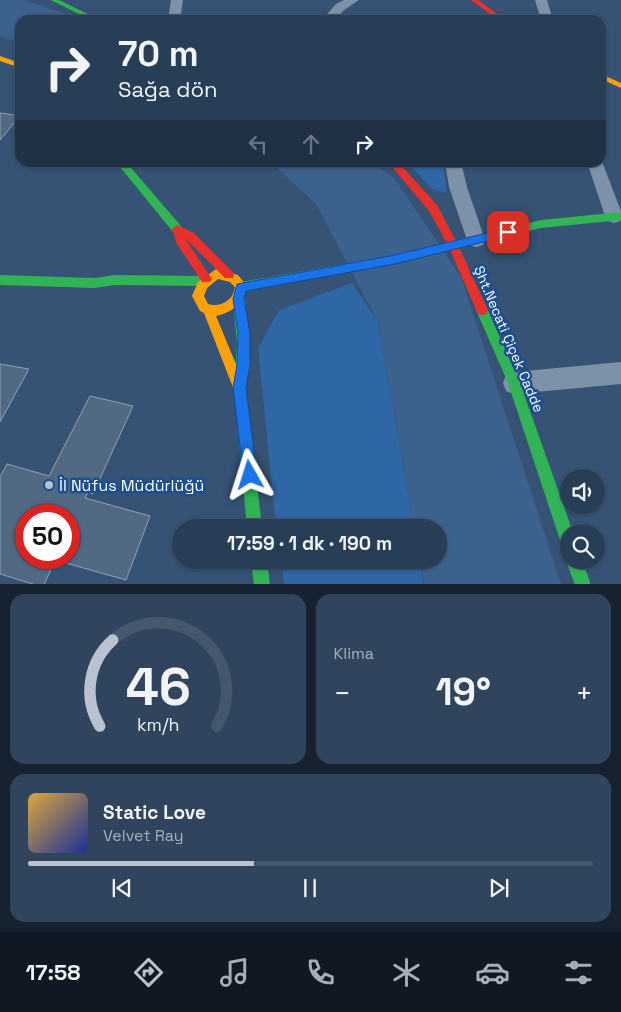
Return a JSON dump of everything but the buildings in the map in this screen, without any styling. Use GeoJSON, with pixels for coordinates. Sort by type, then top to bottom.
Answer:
{"type":"FeatureCollection","features":[{"type":"Feature","properties":{"kind":"street"},"geometry":{"type":"LineString","coordinates":[[56,0],[86,15]]}},
{"type":"Feature","properties":{"kind":"street"},"geometry":{"type":"LineString","coordinates":[[175,15],[177,0]]}},
{"type":"Feature","properties":{"kind":"street"},"geometry":{"type":"LineString","coordinates":[[333,15],[348,1],[353,0]]}},
{"type":"Feature","properties":{"kind":"street"},"geometry":{"type":"LineString","coordinates":[[474,0],[496,15]]}},
{"type":"Feature","properties":{"kind":"street"},"geometry":{"type":"LineString","coordinates":[[541,0],[546,15]]}},
{"type":"Feature","properties":{"kind":"street"},"geometry":{"type":"LineString","coordinates":[[0,58],[15,64]]}},
{"type":"Feature","properties":{"kind":"street"},"geometry":{"type":"LineString","coordinates":[[606,78],[621,86]]}},
{"type":"Feature","properties":{"kind":"street"},"geometry":{"type":"LineString","coordinates":[[124,167],[177,229],[190,236],[229,275],[239,282],[241,287],[238,299],[244,333],[240,388],[254,519]]}},
{"type":"Feature","properties":{"kind":"street","name":"Şht.Necati Çiçek Cadde"},"geometry":{"type":"LineString","coordinates":[[396,167],[433,208],[453,245],[514,383],[562,524]]}},
{"type":"Feature","properties":{"kind":"street"},"geometry":{"type":"LineString","coordinates":[[454,167],[458,187],[476,240]]}},
{"type":"Feature","properties":{"kind":"street"},"geometry":{"type":"LineString","coordinates":[[241,287],[395,259],[541,224],[617,216],[597,167]]}},
{"type":"Feature","properties":{"kind":"street"},"geometry":{"type":"LineString","coordinates":[[177,229],[181,241],[205,280]]}},
{"type":"Feature","properties":{"kind":"street"},"geometry":{"type":"LineString","coordinates":[[0,280],[95,283],[114,280],[205,280],[216,274],[229,275]]}},
{"type":"Feature","properties":{"kind":"street"},"geometry":{"type":"LineString","coordinates":[[205,280],[194,299],[208,308],[222,310],[234,304],[238,299]]}},
{"type":"Feature","properties":{"kind":"street"},"geometry":{"type":"LineString","coordinates":[[95,283],[112,288],[152,292]]}},
{"type":"Feature","properties":{"kind":"street"},"geometry":{"type":"LineString","coordinates":[[208,308],[240,388]]}},
{"type":"Feature","properties":{"kind":"street"},"geometry":{"type":"LineString","coordinates":[[514,383],[621,373]]}},
{"type":"Feature","properties":{"kind":"street"},"geometry":{"type":"LineString","coordinates":[[260,569],[262,584]]}},
{"type":"Feature","properties":{"kind":"street"},"geometry":{"type":"LineString","coordinates":[[577,569],[583,584]]}},
{"type":"Feature","properties":{"kind":"shaded area"},"geometry":{"type":"Polygon","coordinates":[[[0,0],[24,0],[70,15],[15,15],[15,41],[0,36],[0,0]]]}},
{"type":"Feature","properties":{"kind":"shaded area"},"geometry":{"type":"Polygon","coordinates":[[[276,167],[379,167],[394,178],[461,277],[561,584],[424,584],[421,569],[447,569],[447,519],[413,519],[378,322],[316,204],[276,167]]]}},
{"type":"Feature","properties":{"kind":"shaded area"},"geometry":{"type":"Polygon","coordinates":[[[412,167],[444,167],[447,193],[432,189],[412,167]]]}},
{"type":"Feature","properties":{"kind":"shaded area"},"geometry":{"type":"Polygon","coordinates":[[[352,283],[378,322],[413,519],[275,519],[258,348],[279,310],[352,283]]]}},
{"type":"Feature","properties":{"kind":"shaded area"},"geometry":{"type":"Polygon","coordinates":[[[282,569],[420,569],[423,584],[284,584],[282,569]]]}},
{"type":"Feature","properties":{"kind":"traffic: fast"},"geometry":{"type":"LineString","coordinates":[[54,0],[86,15]]}},
{"type":"Feature","properties":{"kind":"traffic: fast"},"geometry":{"type":"LineString","coordinates":[[124,167],[177,229]]}},
{"type":"Feature","properties":{"kind":"traffic: fast"},"geometry":{"type":"LineString","coordinates":[[241,287],[395,259],[541,224],[621,216]]}},
{"type":"Feature","properties":{"kind":"traffic: fast"},"geometry":{"type":"LineString","coordinates":[[0,280],[95,283],[114,280],[203,281]]}},
{"type":"Feature","properties":{"kind":"traffic: fast"},"geometry":{"type":"LineString","coordinates":[[239,299],[243,343],[240,387],[254,519]]}},
{"type":"Feature","properties":{"kind":"traffic: fast"},"geometry":{"type":"LineString","coordinates":[[482,310],[514,383],[562,524]]}},
{"type":"Feature","properties":{"kind":"traffic: fast"},"geometry":{"type":"LineString","coordinates":[[260,569],[262,584]]}},
{"type":"Feature","properties":{"kind":"traffic: fast"},"geometry":{"type":"LineString","coordinates":[[577,569],[583,584]]}},
{"type":"Feature","properties":{"kind":"traffic: slow"},"geometry":{"type":"LineString","coordinates":[[0,58],[15,64]]}},
{"type":"Feature","properties":{"kind":"traffic: slow"},"geometry":{"type":"LineString","coordinates":[[606,78],[621,86]]}},
{"type":"Feature","properties":{"kind":"traffic: slow"},"geometry":{"type":"LineString","coordinates":[[216,274],[234,278],[241,285],[240,294],[234,303],[224,309],[213,311],[204,308],[198,296],[202,285],[216,274]]}},
{"type":"Feature","properties":{"kind":"traffic: slow"},"geometry":{"type":"LineString","coordinates":[[208,309],[239,386]]}},
{"type":"Feature","properties":{"kind":"traffic: jam"},"geometry":{"type":"LineString","coordinates":[[474,0],[496,15]]}},
{"type":"Feature","properties":{"kind":"traffic: jam"},"geometry":{"type":"LineString","coordinates":[[396,167],[433,208],[453,245],[482,310]]}},
{"type":"Feature","properties":{"kind":"traffic: jam"},"geometry":{"type":"LineString","coordinates":[[206,279],[181,241],[177,229],[190,236],[229,275]]}},
{"type":"Feature","properties":{"kind":"place","name":"İl Nüfus Müdürlüğü"},"geometry":{"type":"Point","coordinates":[49,485]}},
{"type":"Feature","properties":{"kind":"route"},"geometry":{"type":"LineString","coordinates":[[250,475],[240,388],[244,333],[238,299],[241,287],[395,259],[508,232]]}}]}
